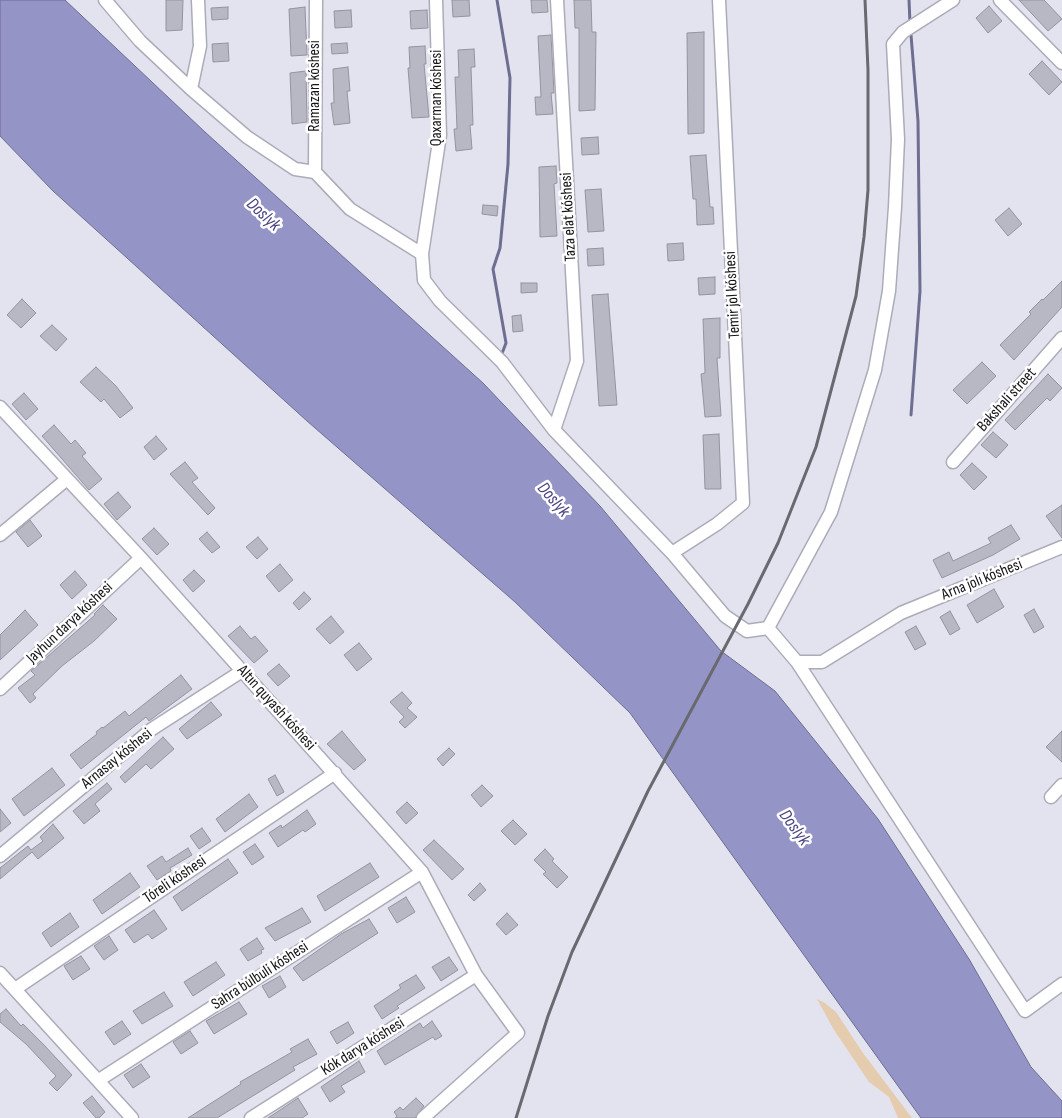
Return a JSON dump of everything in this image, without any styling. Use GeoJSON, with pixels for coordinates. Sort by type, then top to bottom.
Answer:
{"type":"FeatureCollection","features":[{"type":"Feature","properties":{"kind":"street"},"geometry":{"type":"LineString","coordinates":[[105,0],[140,41],[247,138],[295,169],[315,172],[350,209],[422,254]]}},
{"type":"Feature","properties":{"kind":"street"},"geometry":{"type":"LineString","coordinates":[[191,89],[200,46],[198,0]]}},
{"type":"Feature","properties":{"kind":"street","name":"Ramazan kóshesi"},"geometry":{"type":"LineString","coordinates":[[315,172],[316,0]]}},
{"type":"Feature","properties":{"kind":"street","name":"Qaxarman kóshesi"},"geometry":{"type":"LineString","coordinates":[[436,0],[440,135],[422,254],[424,280],[440,300],[502,362],[554,430],[672,553],[725,616],[747,631],[768,628]]}},
{"type":"Feature","properties":{"kind":"street","name":"Taza elat kóshesi"},"geometry":{"type":"LineString","coordinates":[[554,430],[577,361],[557,0]]}},
{"type":"Feature","properties":{"kind":"street","name":"Temir jol kóshesi"},"geometry":{"type":"LineString","coordinates":[[672,553],[717,524],[742,504],[719,0]]}},
{"type":"Feature","properties":{"kind":"street"},"geometry":{"type":"LineString","coordinates":[[953,0],[903,32],[893,44],[898,139],[895,207],[889,291],[874,370],[831,512],[768,628],[797,662],[1025,1011],[1062,984]]}},
{"type":"Feature","properties":{"kind":"street"},"geometry":{"type":"LineString","coordinates":[[1000,0],[1062,63]]}},
{"type":"Feature","properties":{"kind":"street","name":"Bakshali street"},"geometry":{"type":"LineString","coordinates":[[953,462],[1062,338]]}},
{"type":"Feature","properties":{"kind":"street","name":"Altın quyash kóshesi"},"geometry":{"type":"LineString","coordinates":[[0,406],[141,558],[422,872],[476,975],[518,1033],[423,1118]]}},
{"type":"Feature","properties":{"kind":"street"},"geometry":{"type":"LineString","coordinates":[[0,535],[67,479]]}},
{"type":"Feature","properties":{"kind":"street","name":"Arna jolı kóshesi"},"geometry":{"type":"LineString","coordinates":[[797,662],[822,662],[901,613],[1062,547]]}},
{"type":"Feature","properties":{"kind":"street","name":"Jayhun darya kóshesi"},"geometry":{"type":"LineString","coordinates":[[0,689],[141,558]]}},
{"type":"Feature","properties":{"kind":"street","name":"Arnasay kóshesi"},"geometry":{"type":"LineString","coordinates":[[0,856],[152,729],[242,671]]}},
{"type":"Feature","properties":{"kind":"street","name":"Tóreli kóshesi"},"geometry":{"type":"LineString","coordinates":[[15,989],[335,773]]}},
{"type":"Feature","properties":{"kind":"street"},"geometry":{"type":"LineString","coordinates":[[1052,796],[1062,785]]}},
{"type":"Feature","properties":{"kind":"street","name":"Sahra búlbuli kóshesi"},"geometry":{"type":"LineString","coordinates":[[99,1080],[422,872]]}},
{"type":"Feature","properties":{"kind":"street"},"geometry":{"type":"LineString","coordinates":[[0,973],[132,1118]]}},
{"type":"Feature","properties":{"kind":"street","name":"Kók darya kóshesi"},"geometry":{"type":"LineString","coordinates":[[251,1118],[476,975]]}},
{"type":"Feature","properties":{"kind":"shaded area"},"geometry":{"type":"Polygon","coordinates":[[[817,999],[836,1012],[863,1053],[912,1118],[898,1118],[889,1097],[869,1082],[834,1030],[817,999]]]}},
{"type":"Feature","properties":{"kind":"water","name":"Doslyk"},"geometry":{"type":"Polygon","coordinates":[[[0,0],[65,0],[205,132],[483,383],[600,506],[721,651],[775,691],[878,819],[969,959],[1031,1067],[1062,1101],[1062,1118],[921,1118],[630,713],[515,602],[307,421],[53,191],[0,136],[0,0]]]}},
{"type":"Feature","properties":{"kind":"building"},"geometry":{"type":"Polygon","coordinates":[[[166,0],[183,0],[182,30],[166,31],[166,0]]]}},
{"type":"Feature","properties":{"kind":"building"},"geometry":{"type":"Polygon","coordinates":[[[452,0],[469,0],[470,16],[453,17],[452,0]]]}},
{"type":"Feature","properties":{"kind":"building"},"geometry":{"type":"Polygon","coordinates":[[[531,0],[547,0],[548,12],[532,13],[531,0]]]}},
{"type":"Feature","properties":{"kind":"building"},"geometry":{"type":"Polygon","coordinates":[[[574,0],[591,0],[592,32],[596,32],[595,110],[579,111],[579,28],[575,28],[574,0]]]}},
{"type":"Feature","properties":{"kind":"building"},"geometry":{"type":"Polygon","coordinates":[[[1019,0],[1044,0],[1062,19],[1048,31],[1019,0]]]}},
{"type":"Feature","properties":{"kind":"building"},"geometry":{"type":"Polygon","coordinates":[[[989,6],[1002,21],[988,33],[976,18],[989,6]]]}},
{"type":"Feature","properties":{"kind":"building"},"geometry":{"type":"Polygon","coordinates":[[[228,7],[228,19],[212,20],[211,8],[228,7]]]}},
{"type":"Feature","properties":{"kind":"building"},"geometry":{"type":"Polygon","coordinates":[[[305,7],[307,55],[291,56],[289,9],[305,7]]]}},
{"type":"Feature","properties":{"kind":"building"},"geometry":{"type":"Polygon","coordinates":[[[351,10],[352,27],[335,28],[334,11],[351,10]]]}},
{"type":"Feature","properties":{"kind":"building"},"geometry":{"type":"Polygon","coordinates":[[[427,10],[428,28],[411,29],[410,11],[427,10]]]}},
{"type":"Feature","properties":{"kind":"building"},"geometry":{"type":"Polygon","coordinates":[[[704,32],[704,133],[688,134],[687,33],[704,32]]]}},
{"type":"Feature","properties":{"kind":"building"},"geometry":{"type":"Polygon","coordinates":[[[551,35],[554,93],[551,93],[553,114],[536,115],[535,97],[541,97],[538,36],[551,35]]]}},
{"type":"Feature","properties":{"kind":"building"},"geometry":{"type":"Polygon","coordinates":[[[228,43],[229,61],[213,62],[212,44],[228,43]]]}},
{"type":"Feature","properties":{"kind":"building"},"geometry":{"type":"Polygon","coordinates":[[[347,43],[348,53],[332,54],[331,44],[347,43]]]}},
{"type":"Feature","properties":{"kind":"building"},"geometry":{"type":"Polygon","coordinates":[[[425,46],[426,64],[424,64],[429,117],[412,118],[408,68],[410,68],[409,47],[425,46]]]}},
{"type":"Feature","properties":{"kind":"building"},"geometry":{"type":"Polygon","coordinates":[[[474,49],[475,67],[471,67],[473,125],[470,125],[472,149],[456,151],[454,129],[457,129],[455,77],[459,77],[458,50],[474,49]]]}},
{"type":"Feature","properties":{"kind":"building"},"geometry":{"type":"Polygon","coordinates":[[[1042,61],[1062,82],[1049,95],[1029,74],[1042,61]]]}},
{"type":"Feature","properties":{"kind":"building"},"geometry":{"type":"Polygon","coordinates":[[[348,67],[350,91],[347,91],[350,123],[334,125],[331,103],[334,103],[333,69],[348,67]]]}},
{"type":"Feature","properties":{"kind":"building"},"geometry":{"type":"Polygon","coordinates":[[[306,71],[307,122],[292,124],[290,73],[306,71]]]}},
{"type":"Feature","properties":{"kind":"building"},"geometry":{"type":"Polygon","coordinates":[[[598,137],[599,154],[582,155],[581,138],[598,137]]]}},
{"type":"Feature","properties":{"kind":"building"},"geometry":{"type":"Polygon","coordinates":[[[706,155],[710,207],[713,207],[714,224],[697,225],[696,199],[693,199],[690,156],[706,155]]]}},
{"type":"Feature","properties":{"kind":"building"},"geometry":{"type":"Polygon","coordinates":[[[556,166],[557,183],[554,184],[557,236],[540,237],[539,167],[556,166]]]}},
{"type":"Feature","properties":{"kind":"building"},"geometry":{"type":"Polygon","coordinates":[[[601,189],[604,231],[588,232],[585,190],[601,189]]]}},
{"type":"Feature","properties":{"kind":"building"},"geometry":{"type":"Polygon","coordinates":[[[483,205],[498,206],[497,216],[482,214],[483,205]]]}},
{"type":"Feature","properties":{"kind":"building"},"geometry":{"type":"Polygon","coordinates":[[[1009,208],[1022,224],[1008,236],[995,220],[1009,208]]]}},
{"type":"Feature","properties":{"kind":"building"},"geometry":{"type":"Polygon","coordinates":[[[683,243],[684,260],[668,261],[667,244],[683,243]]]}},
{"type":"Feature","properties":{"kind":"building"},"geometry":{"type":"Polygon","coordinates":[[[603,248],[604,265],[588,266],[587,249],[603,248]]]}},
{"type":"Feature","properties":{"kind":"building"},"geometry":{"type":"Polygon","coordinates":[[[715,277],[715,294],[699,295],[698,278],[715,277]]]}},
{"type":"Feature","properties":{"kind":"building"},"geometry":{"type":"Polygon","coordinates":[[[1062,281],[1062,307],[1014,360],[1000,345],[1031,314],[1029,312],[1062,281]]]}},
{"type":"Feature","properties":{"kind":"building"},"geometry":{"type":"Polygon","coordinates":[[[521,283],[537,283],[537,292],[521,293],[521,283]]]}},
{"type":"Feature","properties":{"kind":"building"},"geometry":{"type":"Polygon","coordinates":[[[608,294],[617,405],[599,406],[592,295],[608,294]]]}},
{"type":"Feature","properties":{"kind":"building"},"geometry":{"type":"Polygon","coordinates":[[[22,299],[36,313],[21,328],[7,315],[22,299]]]}},
{"type":"Feature","properties":{"kind":"building"},"geometry":{"type":"Polygon","coordinates":[[[521,315],[523,331],[513,332],[512,316],[521,315]]]}},
{"type":"Feature","properties":{"kind":"building"},"geometry":{"type":"Polygon","coordinates":[[[720,318],[720,358],[717,358],[721,416],[705,417],[701,374],[705,373],[703,319],[720,318]]]}},
{"type":"Feature","properties":{"kind":"building"},"geometry":{"type":"Polygon","coordinates":[[[52,325],[67,339],[56,351],[40,336],[52,325]]]}},
{"type":"Feature","properties":{"kind":"building"},"geometry":{"type":"Polygon","coordinates":[[[982,362],[996,376],[967,404],[953,390],[982,362]]]}},
{"type":"Feature","properties":{"kind":"building"},"geometry":{"type":"Polygon","coordinates":[[[96,367],[116,386],[133,408],[120,418],[104,399],[101,402],[80,382],[96,367]]]}},
{"type":"Feature","properties":{"kind":"building"},"geometry":{"type":"Polygon","coordinates":[[[1048,374],[1062,388],[1050,401],[1047,398],[1015,430],[1005,420],[1048,374]]]}},
{"type":"Feature","properties":{"kind":"building"},"geometry":{"type":"Polygon","coordinates":[[[24,393],[38,409],[26,420],[12,404],[24,393]]]}},
{"type":"Feature","properties":{"kind":"building"},"geometry":{"type":"Polygon","coordinates":[[[54,425],[71,444],[75,440],[86,453],[82,456],[102,479],[89,490],[42,436],[54,425]]]}},
{"type":"Feature","properties":{"kind":"building"},"geometry":{"type":"Polygon","coordinates":[[[993,432],[1008,445],[996,458],[981,445],[993,432]]]}},
{"type":"Feature","properties":{"kind":"building"},"geometry":{"type":"Polygon","coordinates":[[[719,434],[721,489],[705,489],[703,435],[719,434]]]}},
{"type":"Feature","properties":{"kind":"building"},"geometry":{"type":"Polygon","coordinates":[[[156,436],[167,449],[154,460],[144,447],[156,436]]]}},
{"type":"Feature","properties":{"kind":"building"},"geometry":{"type":"Polygon","coordinates":[[[185,462],[198,478],[192,482],[215,508],[208,515],[170,474],[185,462]]]}},
{"type":"Feature","properties":{"kind":"building"},"geometry":{"type":"Polygon","coordinates":[[[972,463],[987,477],[974,490],[960,475],[972,463]]]}},
{"type":"Feature","properties":{"kind":"building"},"geometry":{"type":"Polygon","coordinates":[[[118,492],[131,507],[117,520],[104,504],[118,492]]]}},
{"type":"Feature","properties":{"kind":"building"},"geometry":{"type":"Polygon","coordinates":[[[1062,505],[1062,538],[1046,516],[1062,505]]]}},
{"type":"Feature","properties":{"kind":"building"},"geometry":{"type":"Polygon","coordinates":[[[30,520],[42,536],[28,547],[16,532],[30,520]]]}},
{"type":"Feature","properties":{"kind":"building"},"geometry":{"type":"Polygon","coordinates":[[[1011,525],[1020,539],[993,555],[942,578],[933,560],[949,552],[953,561],[991,543],[988,538],[1011,525]]]}},
{"type":"Feature","properties":{"kind":"building"},"geometry":{"type":"Polygon","coordinates":[[[154,528],[169,544],[157,555],[142,539],[154,528]]]}},
{"type":"Feature","properties":{"kind":"building"},"geometry":{"type":"Polygon","coordinates":[[[207,532],[220,547],[212,553],[199,539],[207,532]]]}},
{"type":"Feature","properties":{"kind":"building"},"geometry":{"type":"Polygon","coordinates":[[[258,537],[268,549],[257,559],[246,547],[258,537]]]}},
{"type":"Feature","properties":{"kind":"building"},"geometry":{"type":"Polygon","coordinates":[[[280,564],[293,580],[279,592],[266,576],[280,564]]]}},
{"type":"Feature","properties":{"kind":"building"},"geometry":{"type":"Polygon","coordinates":[[[194,570],[205,581],[193,592],[183,580],[194,570]]]}},
{"type":"Feature","properties":{"kind":"building"},"geometry":{"type":"Polygon","coordinates":[[[75,571],[87,585],[72,599],[60,585],[75,571]]]}},
{"type":"Feature","properties":{"kind":"building"},"geometry":{"type":"Polygon","coordinates":[[[994,589],[1004,607],[977,623],[967,605],[994,589]]]}},
{"type":"Feature","properties":{"kind":"building"},"geometry":{"type":"Polygon","coordinates":[[[304,592],[311,599],[299,610],[293,603],[304,592]]]}},
{"type":"Feature","properties":{"kind":"building"},"geometry":{"type":"Polygon","coordinates":[[[103,605],[117,619],[94,641],[62,666],[33,694],[36,698],[30,703],[18,688],[35,675],[31,671],[95,615],[103,605]]]}},
{"type":"Feature","properties":{"kind":"building"},"geometry":{"type":"Polygon","coordinates":[[[1034,609],[1044,627],[1034,633],[1024,615],[1034,609]]]}},
{"type":"Feature","properties":{"kind":"building"},"geometry":{"type":"Polygon","coordinates":[[[25,610],[38,625],[0,660],[0,635],[25,610]]]}},
{"type":"Feature","properties":{"kind":"building"},"geometry":{"type":"Polygon","coordinates":[[[950,611],[960,629],[950,635],[940,617],[950,611]]]}},
{"type":"Feature","properties":{"kind":"building"},"geometry":{"type":"Polygon","coordinates":[[[331,616],[344,632],[330,644],[316,629],[331,616]]]}},
{"type":"Feature","properties":{"kind":"building"},"geometry":{"type":"Polygon","coordinates":[[[240,626],[251,639],[255,636],[268,651],[254,663],[228,636],[240,626]]]}},
{"type":"Feature","properties":{"kind":"building"},"geometry":{"type":"Polygon","coordinates":[[[916,626],[926,644],[915,650],[905,632],[916,626]]]}},
{"type":"Feature","properties":{"kind":"building"},"geometry":{"type":"Polygon","coordinates":[[[359,643],[372,659],[357,671],[344,655],[359,643]]]}},
{"type":"Feature","properties":{"kind":"building"},"geometry":{"type":"Polygon","coordinates":[[[279,664],[290,676],[278,686],[267,674],[279,664]]]}},
{"type":"Feature","properties":{"kind":"building"},"geometry":{"type":"Polygon","coordinates":[[[181,675],[192,689],[149,721],[146,717],[81,769],[70,755],[97,734],[96,732],[102,727],[125,711],[129,716],[181,675]]]}},
{"type":"Feature","properties":{"kind":"building"},"geometry":{"type":"Polygon","coordinates":[[[402,692],[412,703],[407,708],[417,717],[405,728],[399,722],[404,717],[390,702],[402,692]]]}},
{"type":"Feature","properties":{"kind":"building"},"geometry":{"type":"Polygon","coordinates":[[[211,702],[222,715],[187,739],[179,729],[211,702]]]}},
{"type":"Feature","properties":{"kind":"building"},"geometry":{"type":"Polygon","coordinates":[[[342,731],[366,760],[354,770],[327,744],[342,731]]]}},
{"type":"Feature","properties":{"kind":"building"},"geometry":{"type":"Polygon","coordinates":[[[1062,731],[1062,762],[1046,747],[1062,731]]]}},
{"type":"Feature","properties":{"kind":"building"},"geometry":{"type":"Polygon","coordinates":[[[163,737],[174,749],[151,769],[146,764],[125,783],[120,777],[163,737]]]}},
{"type":"Feature","properties":{"kind":"building"},"geometry":{"type":"Polygon","coordinates":[[[449,748],[455,754],[443,766],[437,759],[449,748]]]}},
{"type":"Feature","properties":{"kind":"building"},"geometry":{"type":"Polygon","coordinates":[[[52,768],[65,785],[24,816],[12,799],[52,768]]]}},
{"type":"Feature","properties":{"kind":"building"},"geometry":{"type":"Polygon","coordinates":[[[275,775],[284,792],[277,796],[268,779],[275,775]]]}},
{"type":"Feature","properties":{"kind":"building"},"geometry":{"type":"Polygon","coordinates":[[[107,783],[112,789],[95,804],[100,811],[84,824],[73,811],[107,783]]]}},
{"type":"Feature","properties":{"kind":"building"},"geometry":{"type":"Polygon","coordinates":[[[482,785],[493,796],[481,807],[471,795],[482,785]]]}},
{"type":"Feature","properties":{"kind":"building"},"geometry":{"type":"Polygon","coordinates":[[[249,794],[258,807],[225,832],[216,819],[249,794]]]}},
{"type":"Feature","properties":{"kind":"building"},"geometry":{"type":"Polygon","coordinates":[[[407,802],[418,813],[406,824],[396,812],[407,802]]]}},
{"type":"Feature","properties":{"kind":"building"},"geometry":{"type":"Polygon","coordinates":[[[0,809],[11,823],[0,832],[0,809]]]}},
{"type":"Feature","properties":{"kind":"building"},"geometry":{"type":"Polygon","coordinates":[[[307,810],[316,824],[305,832],[303,830],[278,847],[269,833],[281,825],[282,828],[307,810]]]}},
{"type":"Feature","properties":{"kind":"building"},"geometry":{"type":"Polygon","coordinates":[[[513,820],[527,834],[515,845],[501,831],[513,820]]]}},
{"type":"Feature","properties":{"kind":"building"},"geometry":{"type":"Polygon","coordinates":[[[53,824],[64,838],[38,859],[32,852],[0,879],[0,868],[28,846],[31,850],[43,841],[40,837],[53,824]]]}},
{"type":"Feature","properties":{"kind":"building"},"geometry":{"type":"Polygon","coordinates":[[[202,828],[211,841],[199,849],[190,836],[202,828]]]}},
{"type":"Feature","properties":{"kind":"building"},"geometry":{"type":"Polygon","coordinates":[[[434,840],[464,869],[452,880],[423,850],[434,840]]]}},
{"type":"Feature","properties":{"kind":"building"},"geometry":{"type":"Polygon","coordinates":[[[255,844],[264,857],[252,865],[243,852],[255,844]]]}},
{"type":"Feature","properties":{"kind":"building"},"geometry":{"type":"Polygon","coordinates":[[[188,848],[192,855],[170,868],[171,871],[157,880],[147,866],[162,856],[166,862],[188,848]]]}},
{"type":"Feature","properties":{"kind":"building"},"geometry":{"type":"Polygon","coordinates":[[[545,849],[554,859],[552,861],[568,877],[557,888],[543,874],[546,872],[534,860],[545,849]]]}},
{"type":"Feature","properties":{"kind":"building"},"geometry":{"type":"Polygon","coordinates":[[[228,859],[238,873],[182,911],[173,897],[228,859]]]}},
{"type":"Feature","properties":{"kind":"building"},"geometry":{"type":"Polygon","coordinates":[[[370,863],[379,877],[325,911],[317,896],[370,863]]]}},
{"type":"Feature","properties":{"kind":"building"},"geometry":{"type":"Polygon","coordinates":[[[130,873],[140,887],[102,914],[93,900],[130,873]]]}},
{"type":"Feature","properties":{"kind":"building"},"geometry":{"type":"Polygon","coordinates":[[[480,883],[486,890],[474,901],[468,895],[480,883]]]}},
{"type":"Feature","properties":{"kind":"building"},"geometry":{"type":"Polygon","coordinates":[[[406,897],[415,912],[397,923],[388,908],[406,897]]]}},
{"type":"Feature","properties":{"kind":"building"},"geometry":{"type":"Polygon","coordinates":[[[302,908],[311,922],[275,941],[265,928],[302,908]]]}},
{"type":"Feature","properties":{"kind":"building"},"geometry":{"type":"Polygon","coordinates":[[[154,910],[167,929],[152,939],[148,934],[134,943],[125,930],[154,910]]]}},
{"type":"Feature","properties":{"kind":"building"},"geometry":{"type":"Polygon","coordinates":[[[70,913],[79,927],[51,947],[42,933],[70,913]]]}},
{"type":"Feature","properties":{"kind":"building"},"geometry":{"type":"Polygon","coordinates":[[[507,913],[518,925],[506,935],[496,924],[507,913]]]}},
{"type":"Feature","properties":{"kind":"building"},"geometry":{"type":"Polygon","coordinates":[[[369,919],[378,933],[303,981],[293,968],[341,934],[369,919]]]}},
{"type":"Feature","properties":{"kind":"building"},"geometry":{"type":"Polygon","coordinates":[[[109,936],[118,950],[104,960],[94,946],[109,936]]]}},
{"type":"Feature","properties":{"kind":"building"},"geometry":{"type":"Polygon","coordinates":[[[257,938],[264,949],[261,950],[262,953],[248,961],[240,949],[257,938]]]}},
{"type":"Feature","properties":{"kind":"building"},"geometry":{"type":"Polygon","coordinates":[[[81,956],[90,969],[73,980],[64,966],[81,956]]]}},
{"type":"Feature","properties":{"kind":"building"},"geometry":{"type":"Polygon","coordinates":[[[449,957],[458,970],[441,981],[432,967],[449,957]]]}},
{"type":"Feature","properties":{"kind":"building"},"geometry":{"type":"Polygon","coordinates":[[[216,962],[225,975],[193,996],[184,982],[216,962]]]}},
{"type":"Feature","properties":{"kind":"building"},"geometry":{"type":"Polygon","coordinates":[[[416,975],[425,988],[397,1006],[399,1008],[382,1019],[374,1006],[401,988],[399,985],[416,975]]]}},
{"type":"Feature","properties":{"kind":"building"},"geometry":{"type":"Polygon","coordinates":[[[280,976],[286,987],[269,998],[262,986],[280,976]]]}},
{"type":"Feature","properties":{"kind":"building"},"geometry":{"type":"Polygon","coordinates":[[[164,992],[173,1006],[142,1024],[133,1011],[164,992]]]}},
{"type":"Feature","properties":{"kind":"building"},"geometry":{"type":"Polygon","coordinates":[[[239,1002],[247,1014],[214,1034],[206,1021],[239,1002]]]}},
{"type":"Feature","properties":{"kind":"building"},"geometry":{"type":"Polygon","coordinates":[[[6,1009],[72,1075],[57,1091],[49,1083],[56,1076],[26,1044],[0,1022],[0,1014],[6,1009]]]}},
{"type":"Feature","properties":{"kind":"building"},"geometry":{"type":"Polygon","coordinates":[[[122,1021],[131,1034],[114,1045],[105,1032],[122,1021]]]}},
{"type":"Feature","properties":{"kind":"building"},"geometry":{"type":"Polygon","coordinates":[[[432,1021],[442,1036],[435,1040],[433,1037],[385,1065],[377,1051],[420,1023],[423,1028],[432,1021]]]}},
{"type":"Feature","properties":{"kind":"building"},"geometry":{"type":"Polygon","coordinates":[[[348,1022],[354,1033],[337,1044],[330,1032],[348,1022]]]}},
{"type":"Feature","properties":{"kind":"building"},"geometry":{"type":"Polygon","coordinates":[[[190,1031],[198,1043],[181,1054],[173,1042],[190,1031]]]}},
{"type":"Feature","properties":{"kind":"building"},"geometry":{"type":"Polygon","coordinates":[[[308,1039],[317,1054],[293,1067],[295,1070],[217,1118],[188,1118],[241,1084],[240,1082],[292,1052],[290,1049],[308,1039]]]}},
{"type":"Feature","properties":{"kind":"building"},"geometry":{"type":"Polygon","coordinates":[[[359,1061],[365,1072],[341,1086],[345,1092],[330,1102],[321,1087],[359,1061]]]}},
{"type":"Feature","properties":{"kind":"building"},"geometry":{"type":"Polygon","coordinates":[[[141,1064],[150,1077],[133,1088],[124,1075],[141,1064]]]}},
{"type":"Feature","properties":{"kind":"building"},"geometry":{"type":"Polygon","coordinates":[[[92,1096],[105,1112],[99,1118],[96,1118],[83,1103],[92,1096]]]}},
{"type":"Feature","properties":{"kind":"building"},"geometry":{"type":"Polygon","coordinates":[[[298,1098],[308,1114],[302,1118],[268,1118],[298,1098]]]}},
{"type":"Feature","properties":{"kind":"building"},"geometry":{"type":"Polygon","coordinates":[[[416,1098],[424,1106],[415,1118],[395,1118],[397,1116],[394,1112],[400,1107],[403,1110],[416,1098]]]}},
{"type":"Feature","properties":{"kind":"waterway"},"geometry":{"type":"LineString","coordinates":[[497,0],[510,78],[508,164],[500,248],[493,269],[506,343],[501,356]]}},
{"type":"Feature","properties":{"kind":"waterway"},"geometry":{"type":"LineString","coordinates":[[909,0],[910,23]]}},
{"type":"Feature","properties":{"kind":"waterway"},"geometry":{"type":"LineString","coordinates":[[911,35],[918,121],[920,291],[911,415]]}},
{"type":"Feature","properties":{"kind":"railway"},"geometry":{"type":"LineString","coordinates":[[516,1118],[548,1016],[572,952],[648,791],[748,604],[778,543],[816,447],[856,296],[864,237],[868,190],[868,70],[865,0]]}}]}
